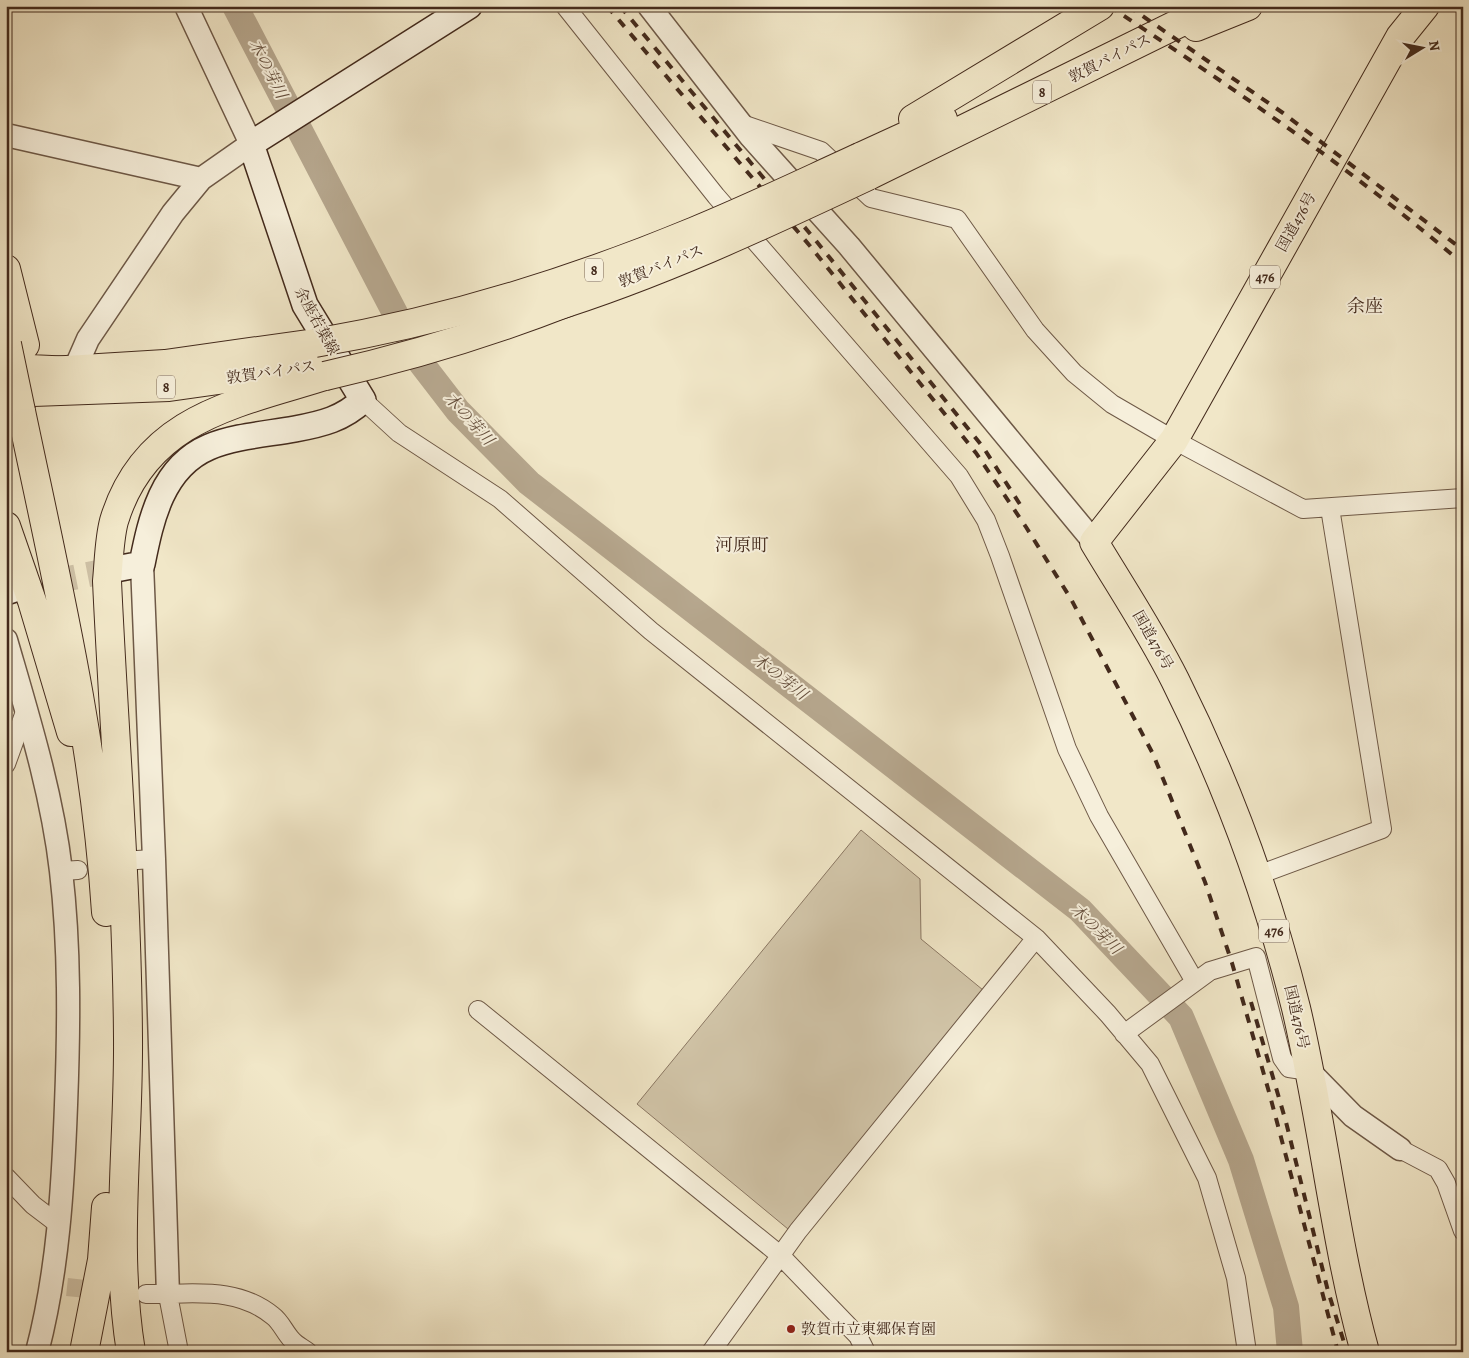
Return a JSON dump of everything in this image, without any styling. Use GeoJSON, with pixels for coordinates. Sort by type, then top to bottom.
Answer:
{"type":"FeatureCollection","features":[{"type":"Feature","properties":{"kind":"highway"},"geometry":{"type":"LineString","coordinates":[[862,161],[1100,6]]}},
{"type":"Feature","properties":{"kind":"highway","name":"敦賀バイパス"},"geometry":{"type":"LineString","coordinates":[[22,405],[169,386],[322,361],[441,347],[503,328],[768,223],[862,161],[1202,6]]}},
{"type":"Feature","properties":{"kind":"highway","name":"敦賀バイパス"},"geometry":{"type":"LineString","coordinates":[[6,372],[74,371],[165,364],[322,361],[436,319],[564,281],[694,232],[815,177],[862,161],[1071,78],[1214,6]]}},
{"type":"Feature","properties":{"kind":"highway"},"geometry":{"type":"LineString","coordinates":[[1071,78],[1248,6]]}},
{"type":"Feature","properties":{"kind":"highway","name":"国道476号"},"geometry":{"type":"LineString","coordinates":[[1365,1352],[1344,1265],[1296,1008],[1258,875],[1205,744],[1174,678],[1094,542],[1174,440],[1400,37],[1425,6]]}},
{"type":"Feature","properties":{"kind":"highway"},"geometry":{"type":"LineString","coordinates":[[6,269],[11,349],[83,710],[105,892],[110,1003],[109,1164],[102,1260],[84,1352]]}},
{"type":"Feature","properties":{"kind":"highway"},"geometry":{"type":"LineString","coordinates":[[11,349],[74,371]]}},
{"type":"Feature","properties":{"kind":"highway"},"geometry":{"type":"LineString","coordinates":[[132,1352],[125,1305],[122,1246],[128,1085],[127,989],[108,581],[114,522],[134,475],[148,456],[165,440],[205,416],[230,406],[322,361]]}},
{"type":"Feature","properties":{"kind":"highway"},"geometry":{"type":"LineString","coordinates":[[22,405],[97,710],[124,939]]}},
{"type":"Feature","properties":{"kind":"highway"},"geometry":{"type":"LineString","coordinates":[[6,526],[32,601],[71,732],[92,821],[105,892]]}},
{"type":"Feature","properties":{"kind":"main road"},"geometry":{"type":"LineString","coordinates":[[261,137],[468,6]]}},
{"type":"Feature","properties":{"kind":"main road","name":"余座若葉線"},"geometry":{"type":"LineString","coordinates":[[261,137],[305,305],[364,400]]}},
{"type":"Feature","properties":{"kind":"main road"},"geometry":{"type":"LineString","coordinates":[[131,566],[164,489],[179,469],[199,453],[210,447],[226,443],[331,421],[351,411],[364,400]]}},
{"type":"Feature","properties":{"kind":"street"},"geometry":{"type":"LineString","coordinates":[[74,371],[88,339],[173,213],[201,179],[261,137],[222,80],[186,6]]}},
{"type":"Feature","properties":{"kind":"street"},"geometry":{"type":"LineString","coordinates":[[564,6],[716,196],[959,476],[986,520],[1075,766],[1099,816],[1191,983]]}},
{"type":"Feature","properties":{"kind":"street"},"geometry":{"type":"LineString","coordinates":[[649,6],[742,124],[855,253],[1094,542]]}},
{"type":"Feature","properties":{"kind":"street"},"geometry":{"type":"LineString","coordinates":[[742,124],[821,151],[871,198],[957,219],[1035,330],[1074,373],[1112,404],[1174,440],[1303,509],[1463,498]]}},
{"type":"Feature","properties":{"kind":"street"},"geometry":{"type":"LineString","coordinates":[[6,135],[201,179]]}},
{"type":"Feature","properties":{"kind":"street"},"geometry":{"type":"LineString","coordinates":[[364,400],[399,433],[500,499],[651,631],[1036,938],[1131,1029],[1207,1178],[1236,1278],[1247,1352]]}},
{"type":"Feature","properties":{"kind":"street"},"geometry":{"type":"LineString","coordinates":[[1258,875],[1382,829],[1330,508]]}},
{"type":"Feature","properties":{"kind":"street"},"geometry":{"type":"LineString","coordinates":[[131,566],[145,859],[157,1294],[179,1352]]}},
{"type":"Feature","properties":{"kind":"street"},"geometry":{"type":"LineString","coordinates":[[6,640],[26,709],[51,809],[70,871],[68,1067],[64,1160],[58,1224],[59,1286],[36,1352]]}},
{"type":"Feature","properties":{"kind":"street"},"geometry":{"type":"LineString","coordinates":[[6,764],[26,709]]}},
{"type":"Feature","properties":{"kind":"street"},"geometry":{"type":"LineString","coordinates":[[710,1352],[780,1255],[1036,938]]}},
{"type":"Feature","properties":{"kind":"street"},"geometry":{"type":"LineString","coordinates":[[1131,1029],[1191,983],[1210,971],[1256,957],[1282,1058],[1289,1068],[1309,1071],[1354,1116],[1400,1149],[1438,1169],[1446,1183],[1463,1231]]}},
{"type":"Feature","properties":{"kind":"street"},"geometry":{"type":"LineString","coordinates":[[478,1010],[780,1255],[858,1336],[866,1352]]}},
{"type":"Feature","properties":{"kind":"street"},"geometry":{"type":"LineString","coordinates":[[6,1177],[33,1205],[58,1224]]}},
{"type":"Feature","properties":{"kind":"street"},"geometry":{"type":"LineString","coordinates":[[157,1294],[197,1292],[230,1294],[252,1302],[274,1316],[293,1342],[308,1352]]}},
{"type":"Feature","properties":{"kind":"shaded area"},"geometry":{"type":"Polygon","coordinates":[[[861,830],[920,879],[921,939],[983,990],[788,1229],[637,1104],[861,830]]]}},
{"type":"Feature","properties":{"kind":"waterway","name":"木の芽川"},"geometry":{"type":"LineString","coordinates":[[235,6],[421,363],[458,411],[529,483],[1080,910],[1181,1017],[1241,1160],[1286,1307],[1290,1352]]}},
{"type":"Feature","properties":{"kind":"tunnel"},"geometry":{"type":"LineString","coordinates":[[15,589],[121,568]]}},
{"type":"Feature","properties":{"kind":"tunnel"},"geometry":{"type":"LineString","coordinates":[[67,1287],[106,1291]]}},
{"type":"Feature","properties":{"kind":"railway"},"geometry":{"type":"LineString","coordinates":[[607,6],[810,246],[976,453],[1026,527],[1071,599],[1153,754],[1205,882],[1232,963],[1269,1092],[1338,1352]]}},
{"type":"Feature","properties":{"kind":"railway"},"geometry":{"type":"LineString","coordinates":[[620,6],[817,242],[983,447],[1023,509]]}},
{"type":"Feature","properties":{"kind":"railway"},"geometry":{"type":"LineString","coordinates":[[1109,6],[1290,129],[1378,195],[1463,264]]}},
{"type":"Feature","properties":{"kind":"railway"},"geometry":{"type":"LineString","coordinates":[[1128,6],[1283,113],[1463,250]]}},
{"type":"Feature","properties":{"kind":"railway"},"geometry":{"type":"LineString","coordinates":[[1251,1002],[1286,1122],[1328,1291],[1347,1352]]}},
{"type":"Feature","properties":{"kind":"place","name":"敦賀市立東郷保育園"},"geometry":{"type":"Point","coordinates":[791,1329]}},
{"type":"Feature","properties":{"kind":"district","name":"余座"},"geometry":{"type":"Point","coordinates":[1365,306]}},
{"type":"Feature","properties":{"kind":"district","name":"河原町"},"geometry":{"type":"Point","coordinates":[742,545]}}]}
